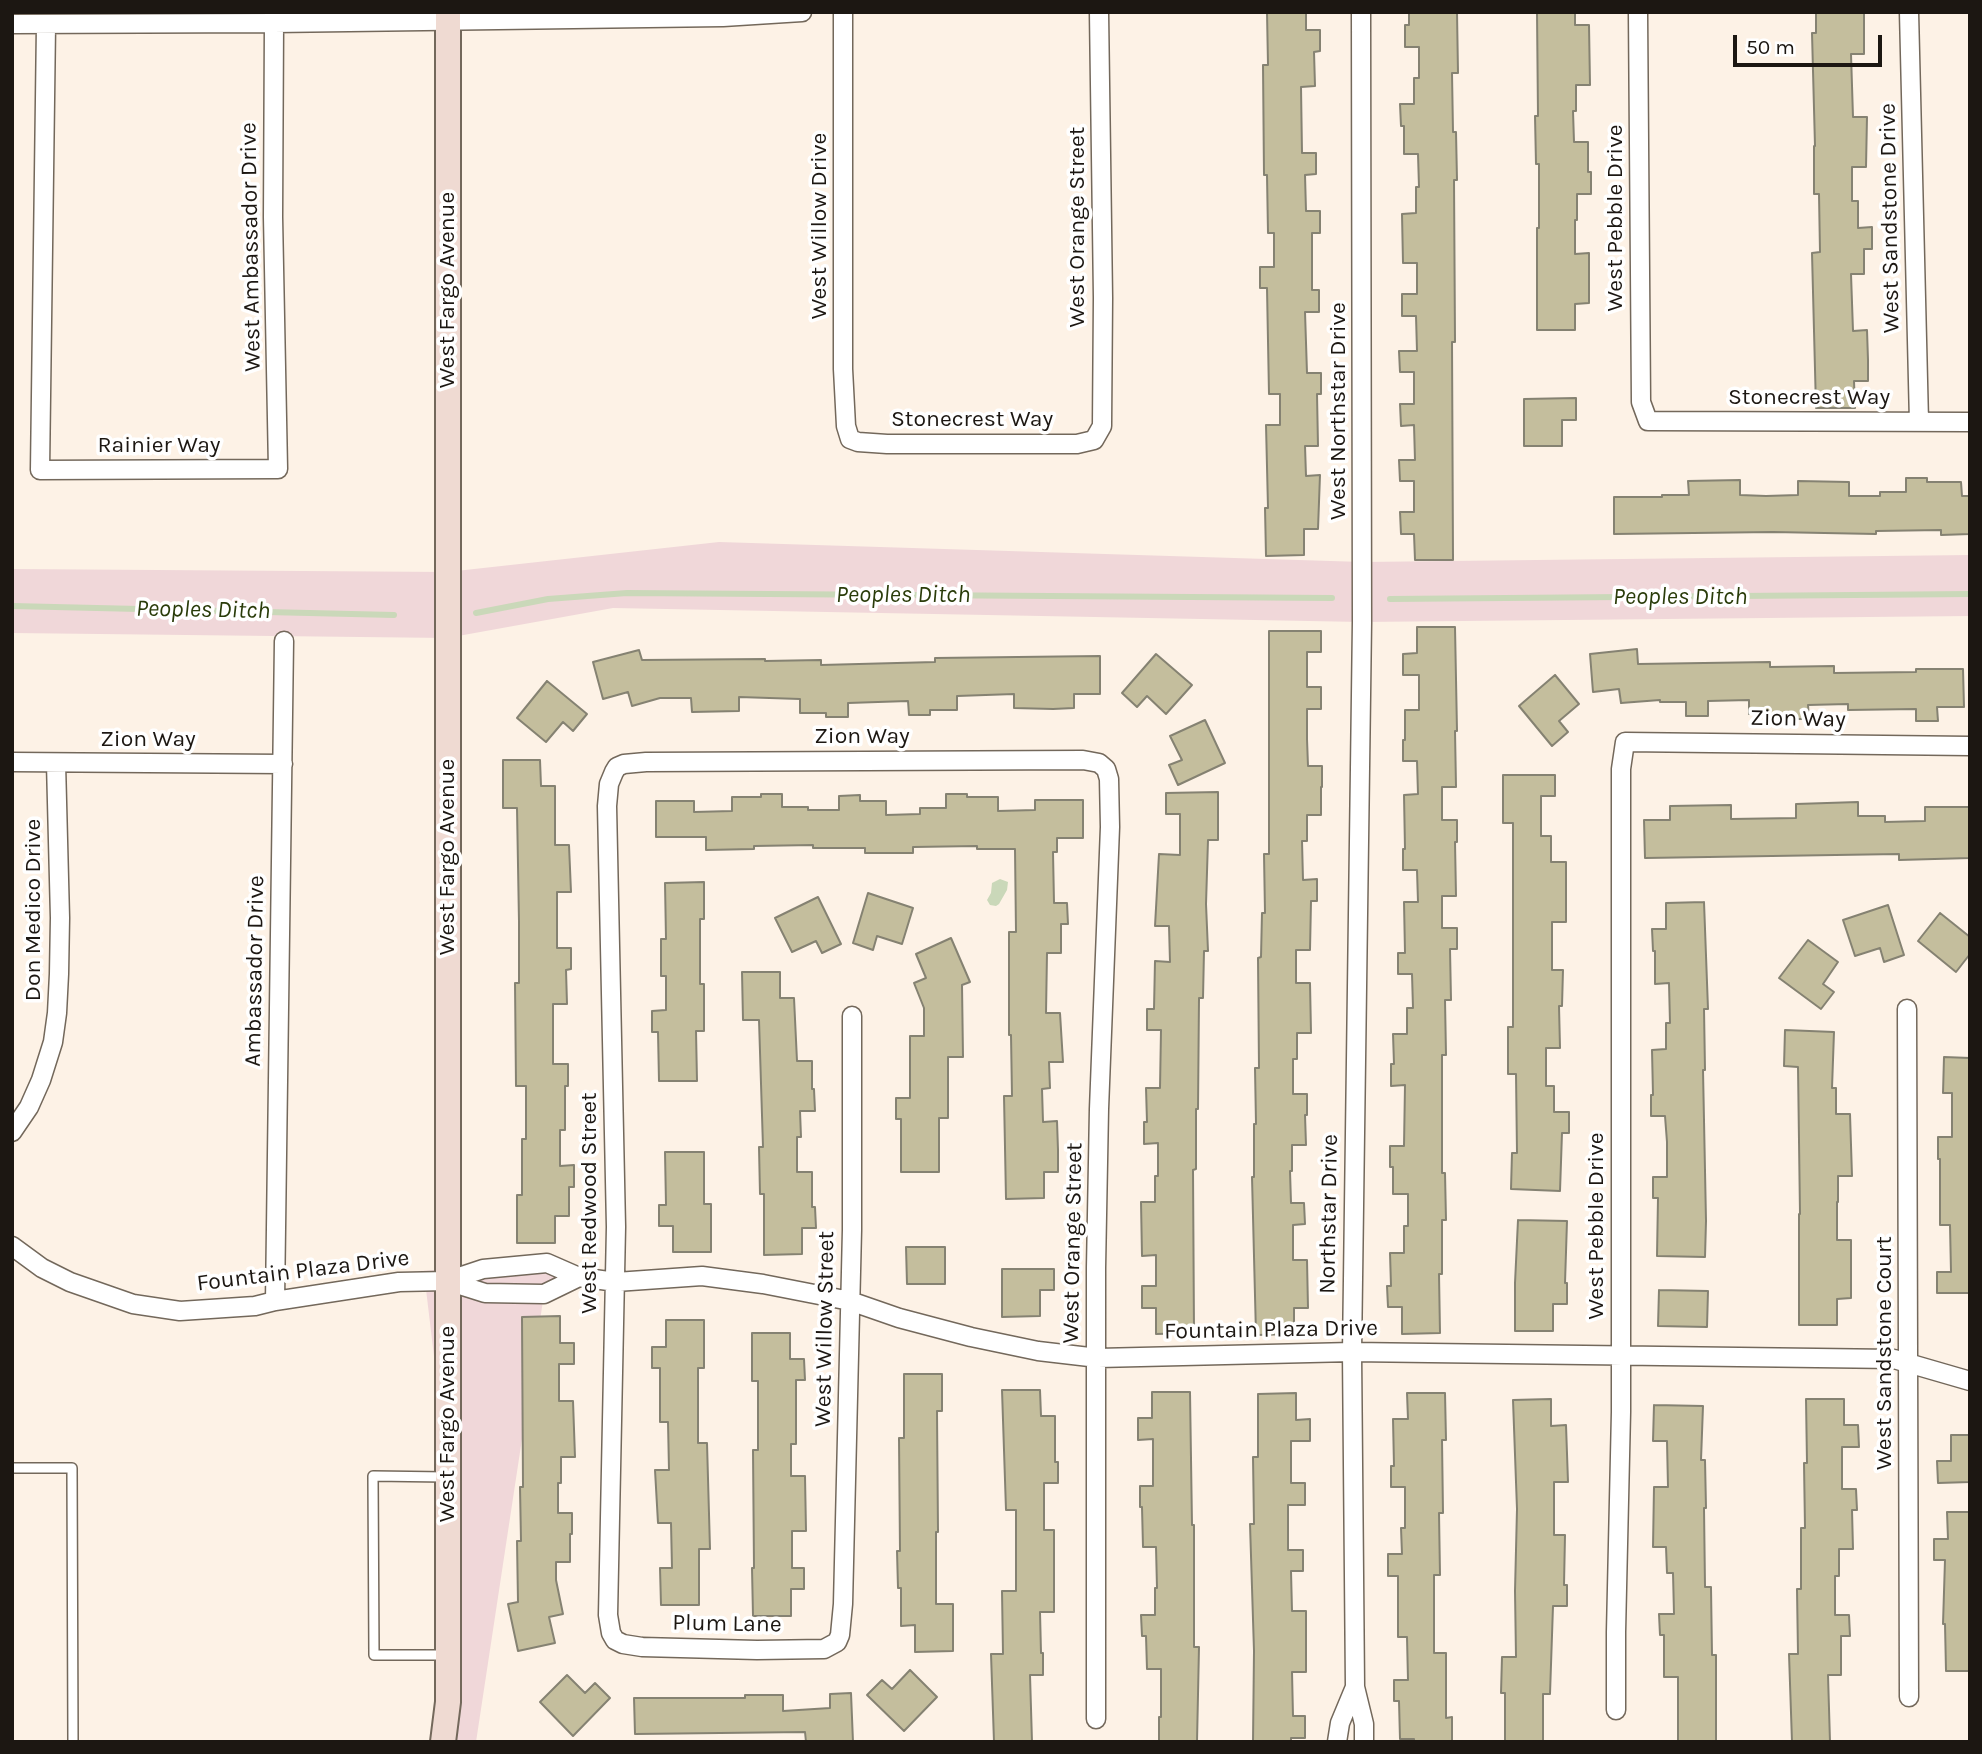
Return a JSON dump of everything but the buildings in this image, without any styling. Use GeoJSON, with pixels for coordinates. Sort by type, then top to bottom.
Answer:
{"type":"FeatureCollection","features":[{"type":"Feature","properties":{"kind":"main road","name":"West Fargo Avenue"},"geometry":{"type":"LineString","coordinates":[[443,1742],[448,1702],[448,16]]}},
{"type":"Feature","properties":{"kind":"main road","name":"West Fargo Avenue"},"geometry":{"type":"LineString","coordinates":[[448,1702],[456,1742]]}},
{"type":"Feature","properties":{"kind":"street"},"geometry":{"type":"LineString","coordinates":[[12,24],[274,23],[448,16],[723,18],[802,12]]}},
{"type":"Feature","properties":{"kind":"street","name":"West Willow Drive"},"geometry":{"type":"LineString","coordinates":[[843,12],[843,369],[846,426],[850,439]]}},
{"type":"Feature","properties":{"kind":"street","name":"West Orange Street"},"geometry":{"type":"LineString","coordinates":[[1094,440],[1101,426],[1102,387],[1099,12]]}},
{"type":"Feature","properties":{"kind":"street","name":"West Northstar Drive"},"geometry":{"type":"LineString","coordinates":[[1360,811],[1363,575],[1362,12]]}},
{"type":"Feature","properties":{"kind":"street","name":"West Pebble Drive"},"geometry":{"type":"LineString","coordinates":[[1638,12],[1641,402],[1648,421]]}},
{"type":"Feature","properties":{"kind":"street","name":"West Sandstone Drive"},"geometry":{"type":"LineString","coordinates":[[1909,12],[1919,422]]}},
{"type":"Feature","properties":{"kind":"street","name":"West Ambassador Drive"},"geometry":{"type":"LineString","coordinates":[[274,23],[273,217],[278,469]]}},
{"type":"Feature","properties":{"kind":"street","name":"Rainier Way"},"geometry":{"type":"LineString","coordinates":[[46,25],[40,470],[278,469]]}},
{"type":"Feature","properties":{"kind":"street","name":"Stonecrest Way"},"geometry":{"type":"LineString","coordinates":[[1648,421],[1970,422]]}},
{"type":"Feature","properties":{"kind":"street","name":"Stonecrest Way"},"geometry":{"type":"LineString","coordinates":[[850,439],[887,444],[1077,444],[1094,440]]}},
{"type":"Feature","properties":{"kind":"street","name":"Ambassador Drive"},"geometry":{"type":"LineString","coordinates":[[275,1301],[284,641]]}},
{"type":"Feature","properties":{"kind":"street","name":"West Pebble Drive"},"geometry":{"type":"LineString","coordinates":[[1616,1710],[1621,1356],[1621,769],[1625,742]]}},
{"type":"Feature","properties":{"kind":"street","name":"Zion Way"},"geometry":{"type":"LineString","coordinates":[[1625,742],[1970,746]]}},
{"type":"Feature","properties":{"kind":"street","name":"Zion Way"},"geometry":{"type":"LineString","coordinates":[[617,767],[646,762],[1083,760],[1099,763],[1106,769]]}},
{"type":"Feature","properties":{"kind":"street","name":"Zion Way"},"geometry":{"type":"LineString","coordinates":[[12,762],[283,764]]}},
{"type":"Feature","properties":{"kind":"street","name":"Don Medico Drive"},"geometry":{"type":"LineString","coordinates":[[12,1132],[29,1107],[41,1080],[53,1042],[57,1013],[60,918],[55,762]]}},
{"type":"Feature","properties":{"kind":"street","name":"West Redwood Street"},"geometry":{"type":"LineString","coordinates":[[615,1640],[608,1615],[616,1282],[607,806],[609,784],[617,767]]}},
{"type":"Feature","properties":{"kind":"street","name":"West Orange Street"},"geometry":{"type":"LineString","coordinates":[[1096,1719],[1098,1123],[1110,827],[1109,779],[1106,769]]}},
{"type":"Feature","properties":{"kind":"street","name":"Northstar Drive"},"geometry":{"type":"LineString","coordinates":[[1337,1742],[1340,1723],[1355,1687],[1352,1352],[1360,811]]}},
{"type":"Feature","properties":{"kind":"street","name":"West Sandstone Court"},"geometry":{"type":"LineString","coordinates":[[1907,1009],[1909,1697]]}},
{"type":"Feature","properties":{"kind":"street","name":"West Willow Street"},"geometry":{"type":"LineString","coordinates":[[836,1642],[840,1635],[843,1604],[850,1301],[852,1016]]}},
{"type":"Feature","properties":{"kind":"street","name":"Fountain Plaza Drive"},"geometry":{"type":"LineString","coordinates":[[12,1246],[42,1268],[61,1277],[133,1304],[180,1311],[255,1306],[399,1282],[447,1281],[483,1269],[547,1263],[579,1277],[616,1282],[702,1276],[763,1284],[850,1301],[899,1318],[971,1337],[1038,1351],[1096,1358],[1352,1352],[1894,1359],[1970,1381]]}},
{"type":"Feature","properties":{"kind":"street","name":"Fountain Plaza Drive"},"geometry":{"type":"LineString","coordinates":[[447,1281],[485,1293],[544,1294],[579,1277]]}},
{"type":"Feature","properties":{"kind":"street","name":"Plum Lane"},"geometry":{"type":"LineString","coordinates":[[615,1640],[642,1647],[757,1650],[824,1649],[836,1642]]}},
{"type":"Feature","properties":{"kind":"street"},"geometry":{"type":"LineString","coordinates":[[1355,1687],[1364,1724],[1364,1742]]}},
{"type":"Feature","properties":{"kind":"lane"},"geometry":{"type":"LineString","coordinates":[[12,1468],[72,1468],[73,1742]]}},
{"type":"Feature","properties":{"kind":"lane"},"geometry":{"type":"LineString","coordinates":[[447,1477],[373,1476],[374,1655],[448,1655]]}},
{"type":"Feature","properties":{"kind":"shaded area"},"geometry":{"type":"Polygon","coordinates":[[[719,542],[1363,562],[1970,555],[1970,616],[1362,622],[613,608],[447,638],[12,633],[12,569],[447,572],[719,542]]]}},
{"type":"Feature","properties":{"kind":"shaded area"},"geometry":{"type":"Polygon","coordinates":[[[1000,879],[1008,882],[1007,890],[999,904],[990,905],[987,900],[992,883],[1000,879]]]}},
{"type":"Feature","properties":{"kind":"shaded area"},"geometry":{"type":"Polygon","coordinates":[[[547,1263],[579,1277],[544,1294],[476,1742],[436,1742],[441,1415],[425,1281],[399,1282],[420,1271],[547,1263]]]}},
{"type":"Feature","properties":{"kind":"waterway","name":"Peoples Ditch"},"geometry":{"type":"LineString","coordinates":[[476,613],[548,599],[627,593],[1332,598]]}},
{"type":"Feature","properties":{"kind":"waterway","name":"Peoples Ditch"},"geometry":{"type":"LineString","coordinates":[[1390,599],[1970,594]]}},
{"type":"Feature","properties":{"kind":"waterway","name":"Peoples Ditch"},"geometry":{"type":"LineString","coordinates":[[12,606],[394,615]]}}]}
